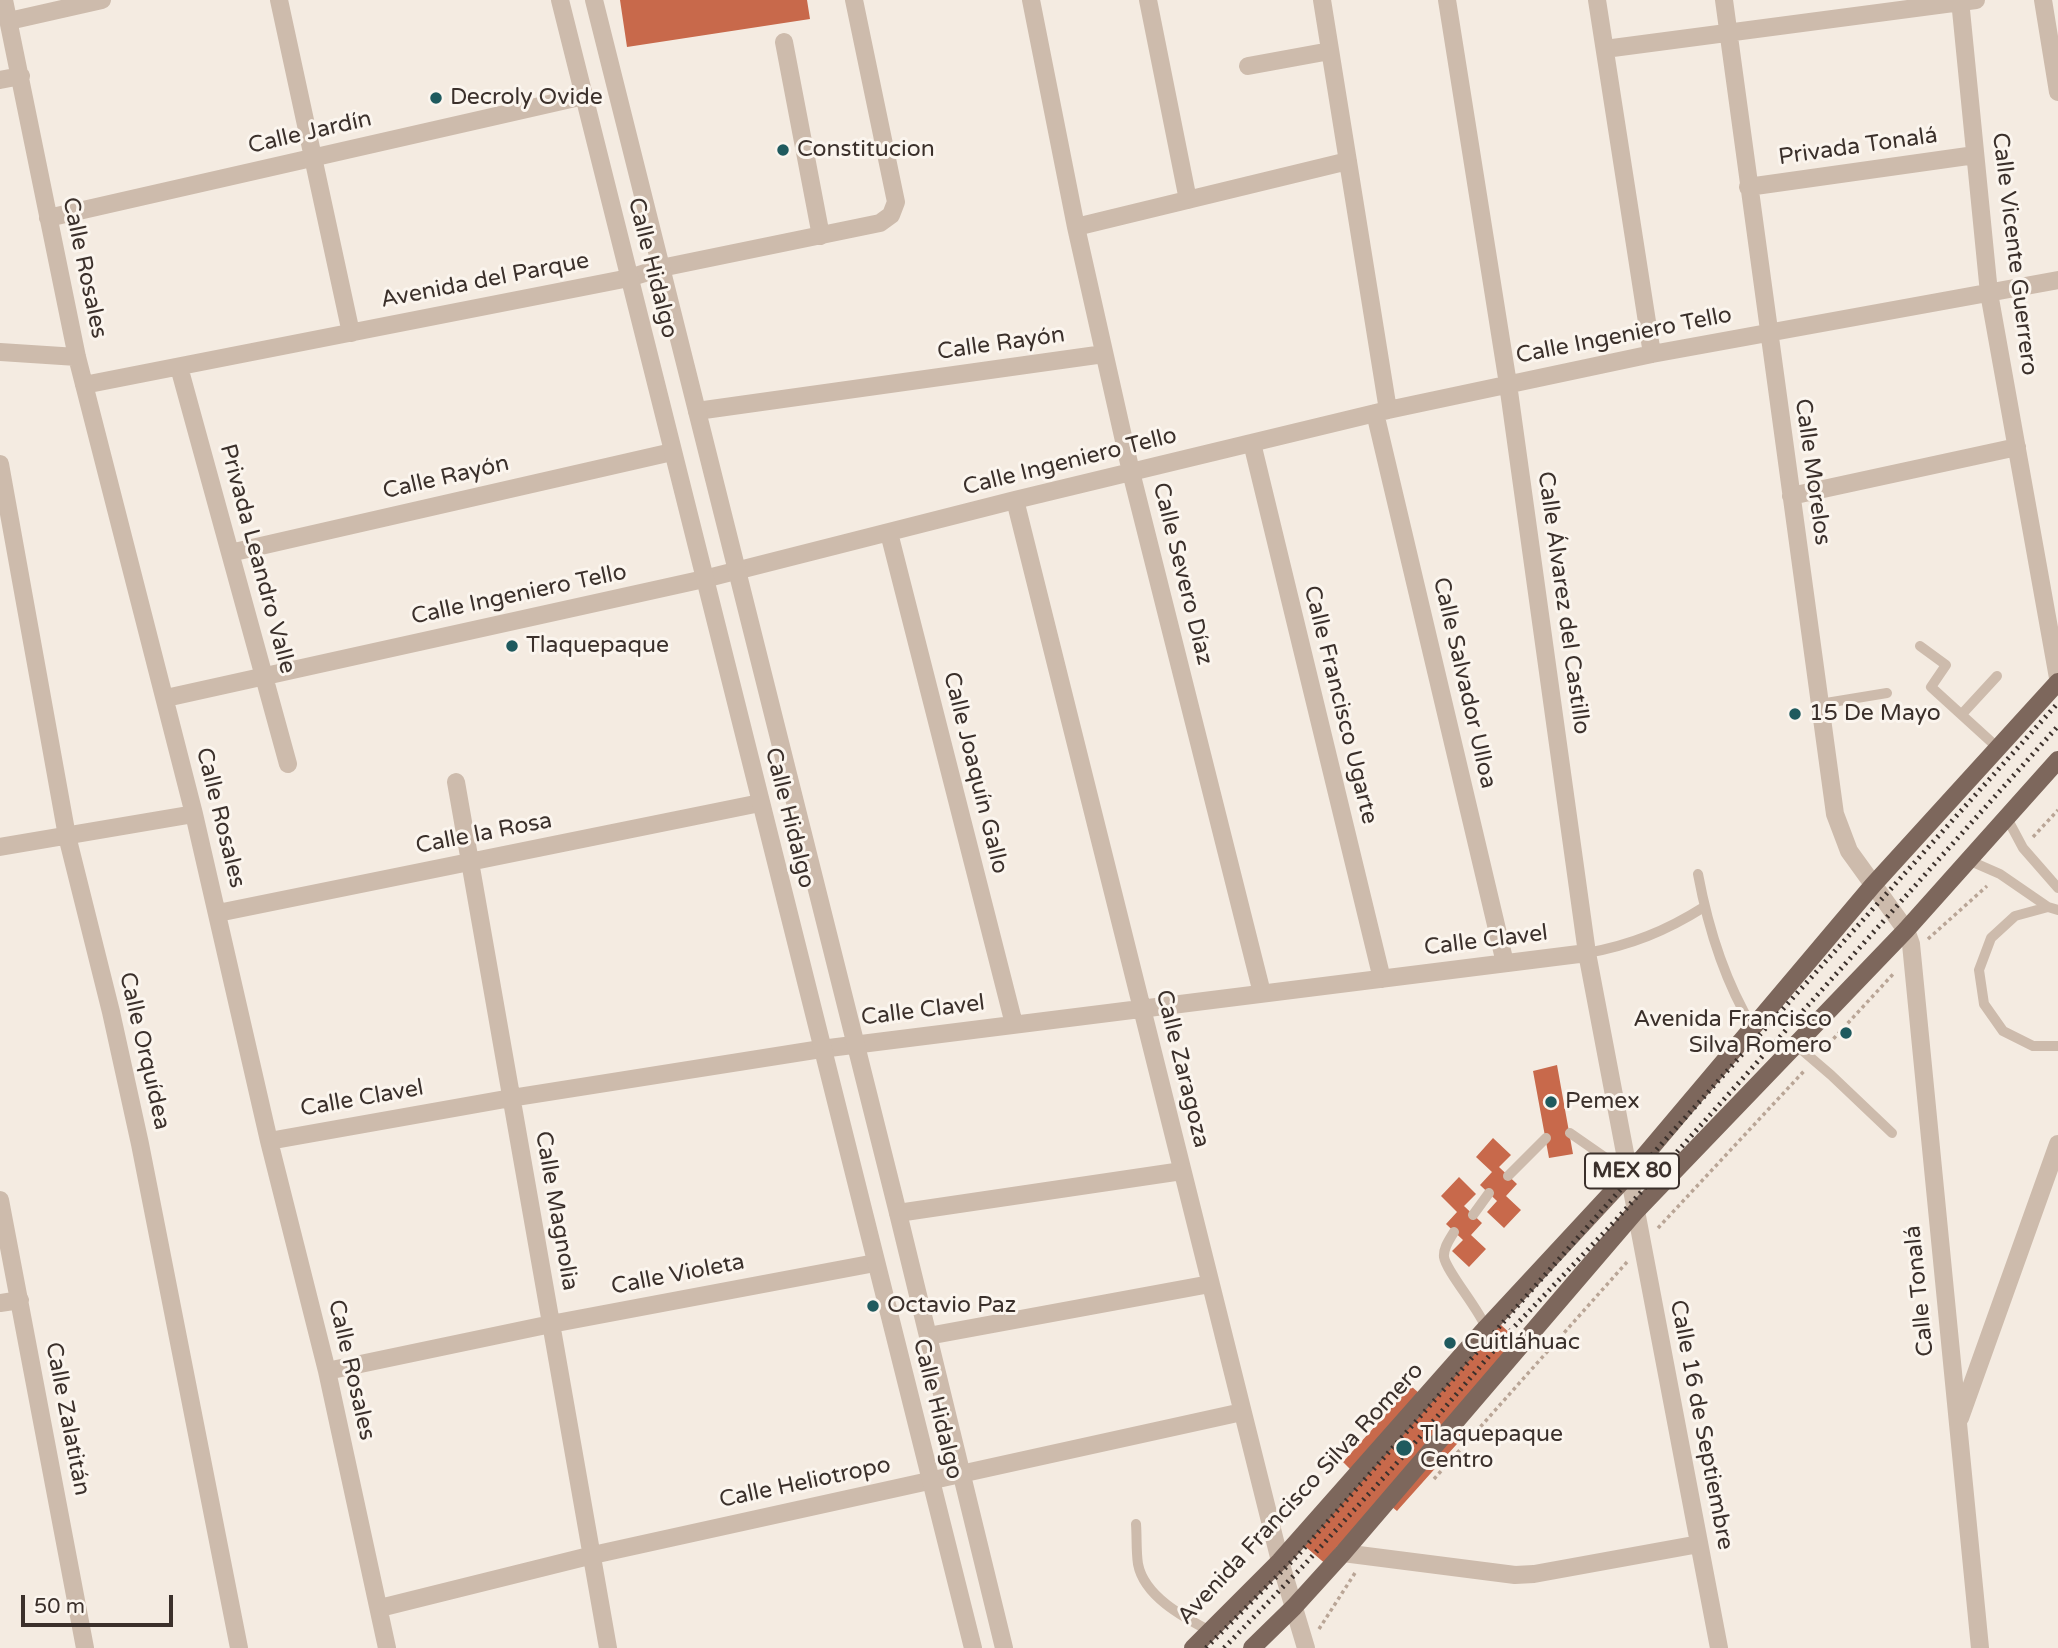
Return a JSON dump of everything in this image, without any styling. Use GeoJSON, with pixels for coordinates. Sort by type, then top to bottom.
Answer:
{"type":"FeatureCollection","features":[{"type":"Feature","properties":{"kind":"main road","name":"Avenida Francisco Silva Romero"},"geometry":{"type":"LineString","coordinates":[[1193,1648],[1280,1561],[1486,1328],[1629,1174],[1873,885],[2058,680]]}},
{"type":"Feature","properties":{"kind":"main road","name":"MEX 80"},"geometry":{"type":"LineString","coordinates":[[1252,1648],[1343,1553],[1636,1212],[1906,930],[2058,760]]}},
{"type":"Feature","properties":{"kind":"street","name":"Calle Rosales"},"geometry":{"type":"LineString","coordinates":[[4,0],[78,357],[218,913],[269,1141],[327,1371],[387,1648]]}},
{"type":"Feature","properties":{"kind":"street"},"geometry":{"type":"LineString","coordinates":[[9,21],[102,0]]}},
{"type":"Feature","properties":{"kind":"street"},"geometry":{"type":"LineString","coordinates":[[279,0],[351,333]]}},
{"type":"Feature","properties":{"kind":"street","name":"Calle Hidalgo"},"geometry":{"type":"LineString","coordinates":[[560,0],[973,1648]]}},
{"type":"Feature","properties":{"kind":"street","name":"Calle Hidalgo"},"geometry":{"type":"LineString","coordinates":[[594,0],[898,1213],[1004,1648]]}},
{"type":"Feature","properties":{"kind":"street","name":"Avenida del Parque"},"geometry":{"type":"LineString","coordinates":[[85,385],[629,278],[661,268],[880,223],[891,215],[896,202],[854,0]]}},
{"type":"Feature","properties":{"kind":"street","name":"Calle Severo Díaz"},"geometry":{"type":"LineString","coordinates":[[1031,0],[1076,227],[1131,472],[1262,993]]}},
{"type":"Feature","properties":{"kind":"street"},"geometry":{"type":"LineString","coordinates":[[1148,0],[1188,200]]}},
{"type":"Feature","properties":{"kind":"street","name":"Calle Salvador Ulloa"},"geometry":{"type":"LineString","coordinates":[[1322,0],[1348,161],[1381,412],[1505,963]]}},
{"type":"Feature","properties":{"kind":"street","name":"Calle Álvarez del Castillo"},"geometry":{"type":"LineString","coordinates":[[1447,0],[1508,384],[1587,953],[1636,1212]]}},
{"type":"Feature","properties":{"kind":"street"},"geometry":{"type":"LineString","coordinates":[[1597,0],[1652,354]]}},
{"type":"Feature","properties":{"kind":"street","name":"Calle Morelos"},"geometry":{"type":"LineString","coordinates":[[1724,0],[1835,814],[1849,851],[1906,930]]}},
{"type":"Feature","properties":{"kind":"street"},"geometry":{"type":"LineString","coordinates":[[2043,0],[2058,92]]}},
{"type":"Feature","properties":{"kind":"street"},"geometry":{"type":"LineString","coordinates":[[1605,49],[1965,1]]}},
{"type":"Feature","properties":{"kind":"street","name":"Calle Vicente Guerrero"},"geometry":{"type":"LineString","coordinates":[[1965,1],[1975,155],[1989,293],[2058,680]]}},
{"type":"Feature","properties":{"kind":"street"},"geometry":{"type":"LineString","coordinates":[[784,42],[821,236]]}},
{"type":"Feature","properties":{"kind":"street"},"geometry":{"type":"LineString","coordinates":[[1248,66],[1330,51]]}},
{"type":"Feature","properties":{"kind":"street"},"geometry":{"type":"LineString","coordinates":[[0,80],[21,76]]}},
{"type":"Feature","properties":{"kind":"street","name":"Calle Jardín"},"geometry":{"type":"LineString","coordinates":[[48,218],[583,96]]}},
{"type":"Feature","properties":{"kind":"street","name":"Privada Tonalá"},"geometry":{"type":"LineString","coordinates":[[1748,187],[1975,155]]}},
{"type":"Feature","properties":{"kind":"street"},"geometry":{"type":"LineString","coordinates":[[1076,227],[1348,161]]}},
{"type":"Feature","properties":{"kind":"street","name":"Calle Ingeniero Tello"},"geometry":{"type":"LineString","coordinates":[[166,698],[704,579],[1015,500],[1381,412],[1652,354],[2058,280]]}},
{"type":"Feature","properties":{"kind":"street"},"geometry":{"type":"LineString","coordinates":[[0,352],[78,357]]}},
{"type":"Feature","properties":{"kind":"street","name":"Calle Rayón"},"geometry":{"type":"LineString","coordinates":[[697,411],[1104,354]]}},
{"type":"Feature","properties":{"kind":"street","name":"Privada Leandro Valle"},"geometry":{"type":"LineString","coordinates":[[179,366],[288,764]]}},
{"type":"Feature","properties":{"kind":"street","name":"Calle Francisco Ugarte"},"geometry":{"type":"LineString","coordinates":[[1252,443],[1382,979]]}},
{"type":"Feature","properties":{"kind":"street"},"geometry":{"type":"LineString","coordinates":[[1791,496],[2017,447]]}},
{"type":"Feature","properties":{"kind":"street","name":"Calle Rayón"},"geometry":{"type":"LineString","coordinates":[[230,553],[672,452]]}},
{"type":"Feature","properties":{"kind":"street","name":"Calle Orquídea"},"geometry":{"type":"LineString","coordinates":[[0,464],[67,836],[111,1012],[140,1144],[239,1648]]}},
{"type":"Feature","properties":{"kind":"street","name":"Calle Zaragoza"},"geometry":{"type":"LineString","coordinates":[[1015,500],[1280,1561],[1294,1607],[1310,1642]]}},
{"type":"Feature","properties":{"kind":"street","name":"Calle Joaquín Gallo"},"geometry":{"type":"LineString","coordinates":[[889,533],[1014,1024]]}},
{"type":"Feature","properties":{"kind":"street","name":"Calle Magnolia"},"geometry":{"type":"LineString","coordinates":[[456,782],[608,1648]]}},
{"type":"Feature","properties":{"kind":"street","name":"Calle la Rosa"},"geometry":{"type":"LineString","coordinates":[[218,913],[760,803]]}},
{"type":"Feature","properties":{"kind":"street"},"geometry":{"type":"LineString","coordinates":[[0,847],[194,814]]}},
{"type":"Feature","properties":{"kind":"street","name":"Calle Tonalá"},"geometry":{"type":"LineString","coordinates":[[1906,930],[1912,954],[1980,1648]]}},
{"type":"Feature","properties":{"kind":"street","name":"Calle Clavel"},"geometry":{"type":"LineString","coordinates":[[269,1141],[511,1098],[821,1049],[1587,953]]}},
{"type":"Feature","properties":{"kind":"street"},"geometry":{"type":"LineString","coordinates":[[1958,1424],[2058,1144]]}},
{"type":"Feature","properties":{"kind":"street"},"geometry":{"type":"LineString","coordinates":[[898,1213],[1182,1171]]}},
{"type":"Feature","properties":{"kind":"street","name":"Calle Zalatitán"},"geometry":{"type":"LineString","coordinates":[[0,1200],[85,1648]]}},
{"type":"Feature","properties":{"kind":"street","name":"Calle 16 de Septiembre"},"geometry":{"type":"LineString","coordinates":[[1636,1212],[1719,1648]]}},
{"type":"Feature","properties":{"kind":"street","name":"Calle Violeta"},"geometry":{"type":"LineString","coordinates":[[327,1371],[551,1324],[875,1262]]}},
{"type":"Feature","properties":{"kind":"street"},"geometry":{"type":"LineString","coordinates":[[928,1336],[1210,1283]]}},
{"type":"Feature","properties":{"kind":"street"},"geometry":{"type":"LineString","coordinates":[[0,1303],[20,1300]]}},
{"type":"Feature","properties":{"kind":"street","name":"Calle Heliotropo"},"geometry":{"type":"LineString","coordinates":[[380,1608],[593,1555],[1242,1412]]}},
{"type":"Feature","properties":{"kind":"street"},"geometry":{"type":"LineString","coordinates":[[1343,1553],[1516,1575],[1699,1544]]}},
{"type":"Feature","properties":{"kind":"lane"},"geometry":{"type":"LineString","coordinates":[[1920,646],[1947,665],[1931,687],[1998,748]]}},
{"type":"Feature","properties":{"kind":"lane"},"geometry":{"type":"LineString","coordinates":[[1962,715],[1997,676]]}},
{"type":"Feature","properties":{"kind":"lane"},"geometry":{"type":"LineString","coordinates":[[1820,704],[1887,693]]}},
{"type":"Feature","properties":{"kind":"lane"},"geometry":{"type":"LineString","coordinates":[[2007,818],[2024,848],[2058,888]]}},
{"type":"Feature","properties":{"kind":"lane"},"geometry":{"type":"LineString","coordinates":[[1968,860],[2000,874],[2053,909]]}},
{"type":"Feature","properties":{"kind":"lane"},"geometry":{"type":"LineString","coordinates":[[1698,874],[1715,945],[1729,982],[1753,1028]]}},
{"type":"Feature","properties":{"kind":"lane"},"geometry":{"type":"LineString","coordinates":[[1587,953],[1648,938],[1704,907]]}},
{"type":"Feature","properties":{"kind":"lane"},"geometry":{"type":"LineString","coordinates":[[2053,909],[2015,916],[1990,939],[1979,970],[1984,1004],[2003,1031],[2034,1046],[2058,1046]]}},
{"type":"Feature","properties":{"kind":"lane"},"geometry":{"type":"LineString","coordinates":[[1796,1045],[1892,1133]]}},
{"type":"Feature","properties":{"kind":"lane"},"geometry":{"type":"LineString","coordinates":[[1570,1133],[1629,1174]]}},
{"type":"Feature","properties":{"kind":"lane"},"geometry":{"type":"LineString","coordinates":[[1508,1176],[1546,1138]]}},
{"type":"Feature","properties":{"kind":"lane"},"geometry":{"type":"LineString","coordinates":[[1473,1214],[1489,1193]]}},
{"type":"Feature","properties":{"kind":"lane"},"geometry":{"type":"LineString","coordinates":[[1454,1232],[1445,1248],[1446,1262],[1481,1314],[1486,1328]]}},
{"type":"Feature","properties":{"kind":"lane"},"geometry":{"type":"LineString","coordinates":[[1136,1524],[1138,1564],[1143,1579],[1151,1590],[1178,1612],[1210,1631]]}},
{"type":"Feature","properties":{"kind":"path"},"geometry":{"type":"LineString","coordinates":[[2024,848],[2058,810]]}},
{"type":"Feature","properties":{"kind":"path"},"geometry":{"type":"LineString","coordinates":[[1430,1483],[1642,1245],[1912,954],[2000,874]]}},
{"type":"Feature","properties":{"kind":"path"},"geometry":{"type":"LineString","coordinates":[[1310,1642],[1366,1556]]}},
{"type":"Feature","properties":{"kind":"building"},"geometry":{"type":"Polygon","coordinates":[[[620,0],[807,0],[810,19],[627,47],[620,0]]]}},
{"type":"Feature","properties":{"kind":"building","name":"Pemex"},"geometry":{"type":"Polygon","coordinates":[[[1557,1065],[1573,1154],[1549,1158],[1533,1071],[1557,1065]]]}},
{"type":"Feature","properties":{"kind":"building","name":"Pemex"},"geometry":{"type":"Polygon","coordinates":[[[1493,1138],[1511,1155],[1499,1167],[1517,1184],[1506,1196],[1521,1210],[1504,1228],[1487,1212],[1497,1201],[1480,1185],[1492,1172],[1476,1157],[1493,1138]]]}},
{"type":"Feature","properties":{"kind":"building"},"geometry":{"type":"Polygon","coordinates":[[[1459,1177],[1476,1194],[1464,1206],[1482,1223],[1471,1235],[1486,1249],[1469,1267],[1452,1251],[1463,1240],[1446,1224],[1457,1212],[1441,1196],[1459,1177]]]}},
{"type":"Feature","properties":{"kind":"building","name":"Tlaquepaque Centro"},"geometry":{"type":"Polygon","coordinates":[[[1489,1314],[1525,1347],[1455,1426],[1465,1435],[1397,1511],[1386,1502],[1328,1566],[1293,1536],[1351,1470],[1343,1462],[1411,1386],[1420,1394],[1489,1314]]]}},
{"type":"Feature","properties":{"kind":"railway"},"geometry":{"type":"LineString","coordinates":[[1206,1648],[1299,1554],[1604,1208],[2058,703]]}},
{"type":"Feature","properties":{"kind":"railway"},"geometry":{"type":"LineString","coordinates":[[1224,1648],[1406,1453],[1514,1327],[1616,1220],[2058,726]]}},
{"type":"Feature","properties":{"kind":"place","name":"Decroly Ovide"},"geometry":{"type":"Point","coordinates":[436,98]}},
{"type":"Feature","properties":{"kind":"place","name":"Constitucion"},"geometry":{"type":"Point","coordinates":[783,150]}},
{"type":"Feature","properties":{"kind":"place","name":"Tlaquepaque"},"geometry":{"type":"Point","coordinates":[512,646]}},
{"type":"Feature","properties":{"kind":"place","name":"15 De Mayo"},"geometry":{"type":"Point","coordinates":[1795,714]}},
{"type":"Feature","properties":{"kind":"place","name":"Avenida Francisco Silva Romero"},"geometry":{"type":"Point","coordinates":[1846,1033]}},
{"type":"Feature","properties":{"kind":"place","name":"Pemex"},"geometry":{"type":"Point","coordinates":[1551,1102]}},
{"type":"Feature","properties":{"kind":"place","name":"Octavio Paz"},"geometry":{"type":"Point","coordinates":[873,1306]}},
{"type":"Feature","properties":{"kind":"place","name":"Cuitláhuac"},"geometry":{"type":"Point","coordinates":[1450,1343]}},
{"type":"Feature","properties":{"kind":"place","name":"Tlaquepaque Centro"},"geometry":{"type":"Point","coordinates":[1404,1448]}}]}
